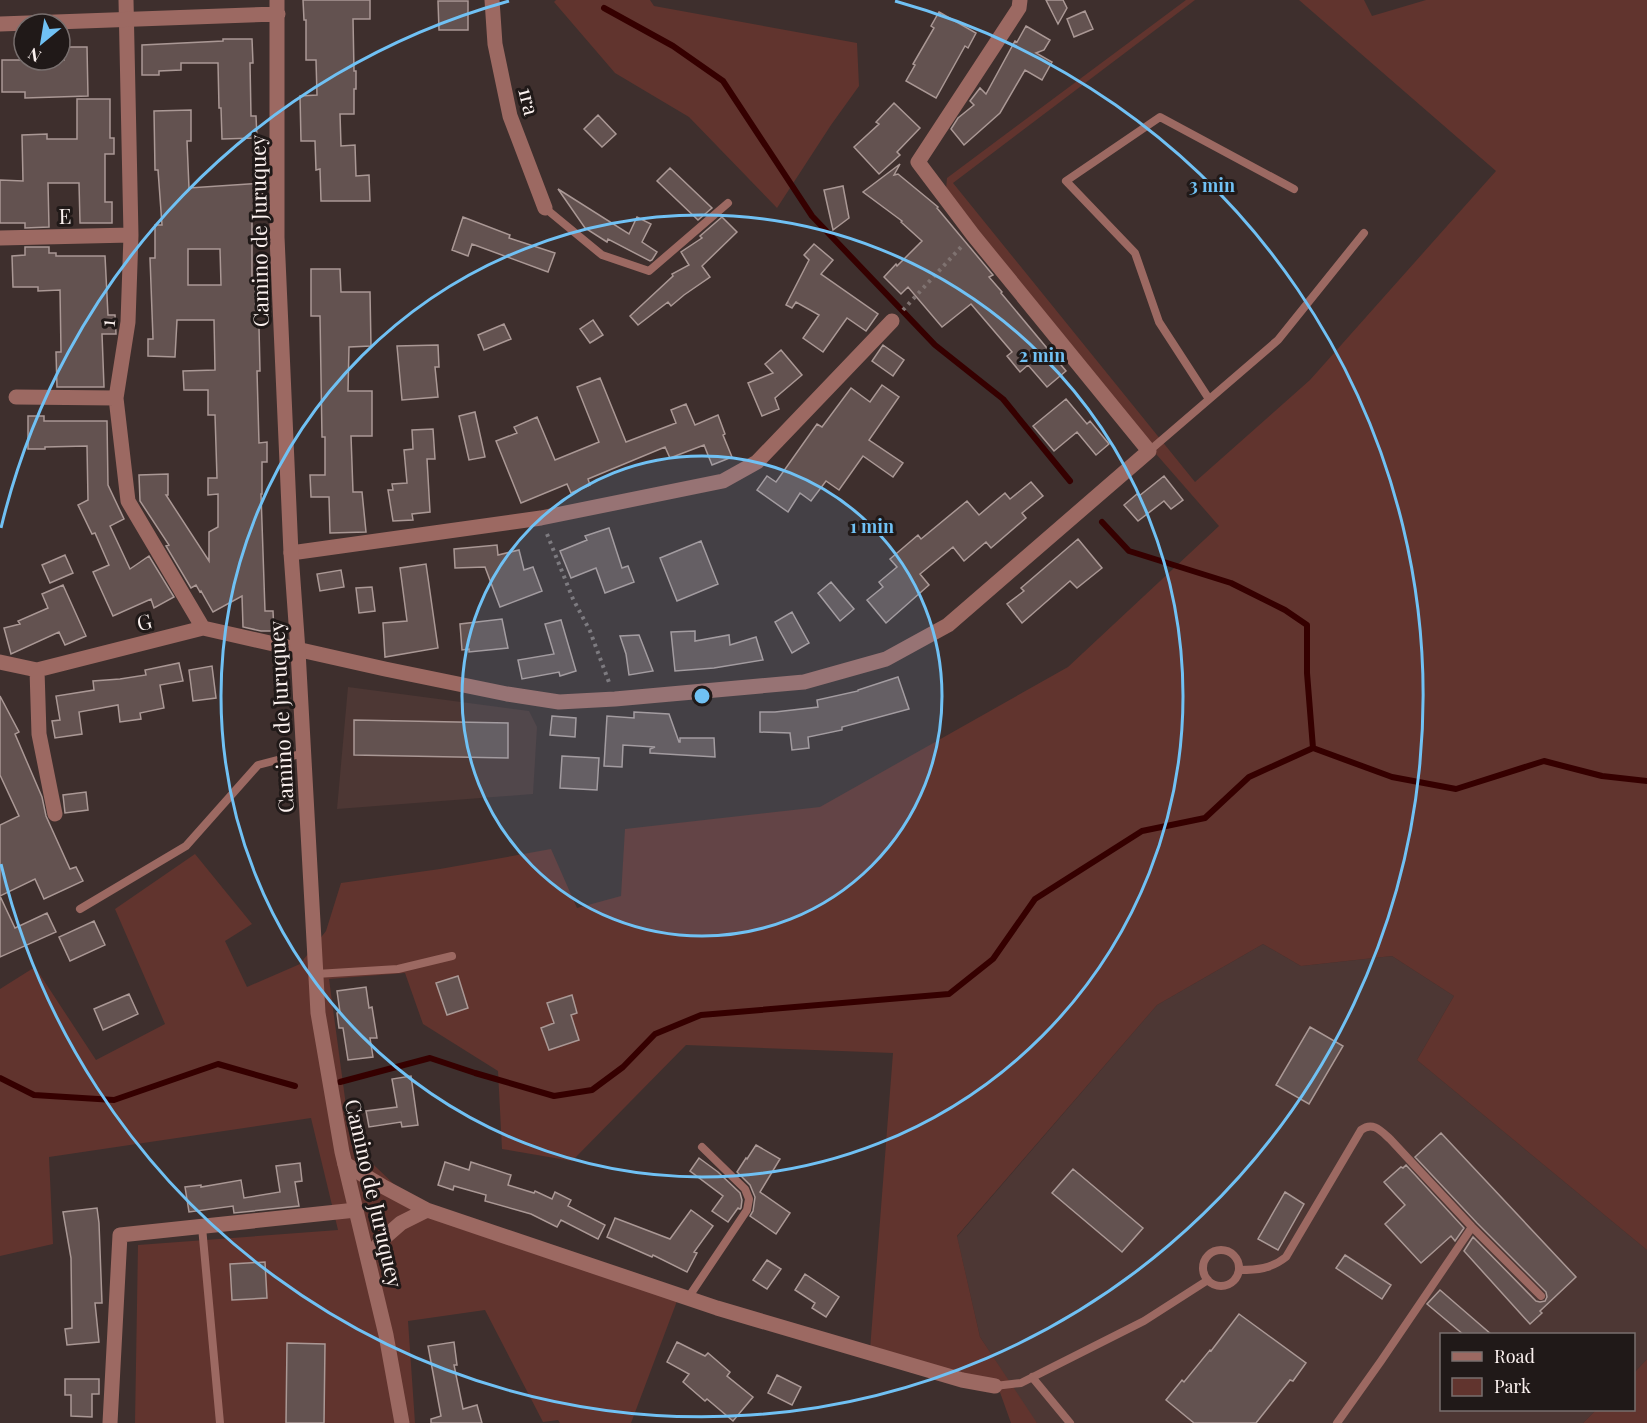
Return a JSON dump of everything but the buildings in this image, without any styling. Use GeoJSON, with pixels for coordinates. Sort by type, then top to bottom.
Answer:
{"type":"FeatureCollection","features":[{"type":"Feature","properties":{"kind":"street","name":"1"},"geometry":{"type":"LineString","coordinates":[[126,0],[130,235],[128,322],[116,398],[128,501],[202,628]]}},
{"type":"Feature","properties":{"kind":"street","name":"1ra"},"geometry":{"type":"LineString","coordinates":[[492,0],[495,44],[510,116],[545,208]]}},
{"type":"Feature","properties":{"kind":"street"},"geometry":{"type":"LineString","coordinates":[[1020,0],[1019,8],[918,162],[973,235],[1149,451]]}},
{"type":"Feature","properties":{"kind":"street"},"geometry":{"type":"LineString","coordinates":[[0,24],[278,7]]}},
{"type":"Feature","properties":{"kind":"street","name":"Camino de Juruquey"},"geometry":{"type":"LineString","coordinates":[[278,7],[277,237],[291,553],[318,1013],[345,1164],[386,1335],[402,1423]]}},
{"type":"Feature","properties":{"kind":"street","name":"E"},"geometry":{"type":"LineString","coordinates":[[0,238],[130,235]]}},
{"type":"Feature","properties":{"kind":"street"},"geometry":{"type":"LineString","coordinates":[[291,553],[541,518],[723,481],[757,462],[892,321]]}},
{"type":"Feature","properties":{"kind":"street"},"geometry":{"type":"LineString","coordinates":[[16,397],[116,398]]}},
{"type":"Feature","properties":{"kind":"street","name":"G"},"geometry":{"type":"LineString","coordinates":[[0,662],[36,670],[202,628],[298,651],[496,692],[559,702],[804,682],[886,659],[948,625],[1149,451]]}},
{"type":"Feature","properties":{"kind":"street"},"geometry":{"type":"LineString","coordinates":[[36,670],[39,734],[54,814]]}},
{"type":"Feature","properties":{"kind":"street"},"geometry":{"type":"LineString","coordinates":[[345,1164],[427,1210],[688,1299],[962,1380],[995,1386]]}},
{"type":"Feature","properties":{"kind":"street"},"geometry":{"type":"LineString","coordinates":[[110,1423],[120,1235],[356,1210]]}},
{"type":"Feature","properties":{"kind":"street"},"geometry":{"type":"LineString","coordinates":[[368,1257],[401,1223],[427,1210]]}},
{"type":"Feature","properties":{"kind":"lane"},"geometry":{"type":"LineString","coordinates":[[1209,399],[1159,322],[1135,253],[1066,181],[1160,117],[1294,189]]}},
{"type":"Feature","properties":{"kind":"lane"},"geometry":{"type":"LineString","coordinates":[[545,208],[602,255],[649,271],[728,203]]}},
{"type":"Feature","properties":{"kind":"lane"},"geometry":{"type":"LineString","coordinates":[[1149,451],[1278,340],[1364,233]]}},
{"type":"Feature","properties":{"kind":"lane"},"geometry":{"type":"LineString","coordinates":[[80,909],[186,846],[258,765],[304,753]]}},
{"type":"Feature","properties":{"kind":"lane"},"geometry":{"type":"LineString","coordinates":[[316,974],[398,969],[452,956]]}},
{"type":"Feature","properties":{"kind":"lane"},"geometry":{"type":"LineString","coordinates":[[1239,1270],[1267,1268],[1286,1257],[1361,1130],[1371,1125],[1390,1139],[1472,1227],[1541,1296]]}},
{"type":"Feature","properties":{"kind":"lane"},"geometry":{"type":"LineString","coordinates":[[688,1299],[747,1210],[749,1199],[745,1189],[702,1147]]}},
{"type":"Feature","properties":{"kind":"lane"},"geometry":{"type":"LineString","coordinates":[[202,1227],[220,1423]]}},
{"type":"Feature","properties":{"kind":"lane"},"geometry":{"type":"LineString","coordinates":[[1337,1423],[1472,1227]]}},
{"type":"Feature","properties":{"kind":"lane"},"geometry":{"type":"LineString","coordinates":[[1228,1251],[1233,1254],[1239,1264],[1239,1270],[1237,1276],[1229,1284],[1218,1286],[1204,1275],[1203,1263],[1210,1252],[1228,1251]]}},
{"type":"Feature","properties":{"kind":"lane"},"geometry":{"type":"LineString","coordinates":[[995,1386],[1021,1383],[1144,1321],[1208,1280]]}},
{"type":"Feature","properties":{"kind":"lane"},"geometry":{"type":"LineString","coordinates":[[1032,1377],[1070,1423]]}},
{"type":"Feature","properties":{"kind":"path"},"geometry":{"type":"LineString","coordinates":[[892,321],[973,235]]}},
{"type":"Feature","properties":{"kind":"path"},"geometry":{"type":"LineString","coordinates":[[541,518],[573,599],[590,631],[615,699]]}},
{"type":"Feature","properties":{"kind":"shaded area"},"geometry":{"type":"Polygon","coordinates":[[[348,687],[529,711],[537,727],[533,794],[337,809],[348,687]]]}},
{"type":"Feature","properties":{"kind":"shaded area"},"geometry":{"type":"Polygon","coordinates":[[[1263,944],[1301,966],[1392,956],[1454,996],[1417,1060],[1647,1250],[1647,1359],[1635,1372],[1635,1333],[1440,1333],[1440,1411],[1595,1411],[1583,1423],[1037,1423],[980,1337],[957,1237],[1157,1005],[1263,944]]]}},
{"type":"Feature","properties":{"kind":"green space"},"geometry":{"type":"Polygon","coordinates":[[[556,0],[650,0],[654,6],[857,43],[859,86],[777,208],[689,117],[615,73],[554,2],[556,0]]]}},
{"type":"Feature","properties":{"kind":"green space"},"geometry":{"type":"Polygon","coordinates":[[[1186,0],[1195,0],[953,183],[1195,482],[1310,380],[1496,171],[1299,0],[1364,0],[1372,16],[1426,0],[1647,0],[1647,1250],[1417,1060],[1454,996],[1392,956],[1301,966],[1263,944],[1157,1005],[957,1236],[980,1337],[1037,1423],[1011,1423],[997,1384],[870,1350],[893,1053],[686,1045],[572,1161],[502,1149],[498,1071],[423,1024],[405,973],[329,979],[351,1143],[428,1217],[677,1301],[631,1423],[560,1423],[558,1420],[543,1422],[485,1310],[408,1321],[415,1423],[135,1423],[138,1245],[338,1230],[311,1118],[49,1157],[53,1244],[0,1256],[0,989],[35,967],[96,1060],[165,1024],[115,909],[195,854],[252,924],[225,941],[247,987],[300,964],[326,931],[341,883],[440,869],[551,849],[577,908],[621,896],[625,829],[820,807],[1068,667],[1219,526],[1129,423],[946,189],[947,178],[1186,0]]]}},
{"type":"Feature","properties":{"kind":"green space"},"geometry":{"type":"Polygon","coordinates":[[[1647,1359],[1647,1423],[1583,1423],[1595,1411],[1635,1411],[1635,1372],[1647,1359]]]}},
{"type":"Feature","properties":{"kind":"waterway"},"geometry":{"type":"LineString","coordinates":[[604,8],[673,46],[723,81],[812,216],[935,345],[1003,399],[1070,481]]}},
{"type":"Feature","properties":{"kind":"waterway"},"geometry":{"type":"LineString","coordinates":[[1102,522],[1129,551],[1231,583],[1285,610],[1307,625],[1307,673],[1313,748]]}},
{"type":"Feature","properties":{"kind":"waterway"},"geometry":{"type":"LineString","coordinates":[[340,1082],[430,1058],[554,1096],[592,1090],[623,1067],[655,1034],[701,1015],[949,994],[993,959],[1035,899],[1142,831],[1205,818],[1249,777],[1313,748],[1392,777],[1456,789],[1544,761],[1602,776],[1647,781]]}},
{"type":"Feature","properties":{"kind":"waterway"},"geometry":{"type":"LineString","coordinates":[[0,1078],[34,1095],[114,1100],[218,1064],[295,1086]]}}]}
